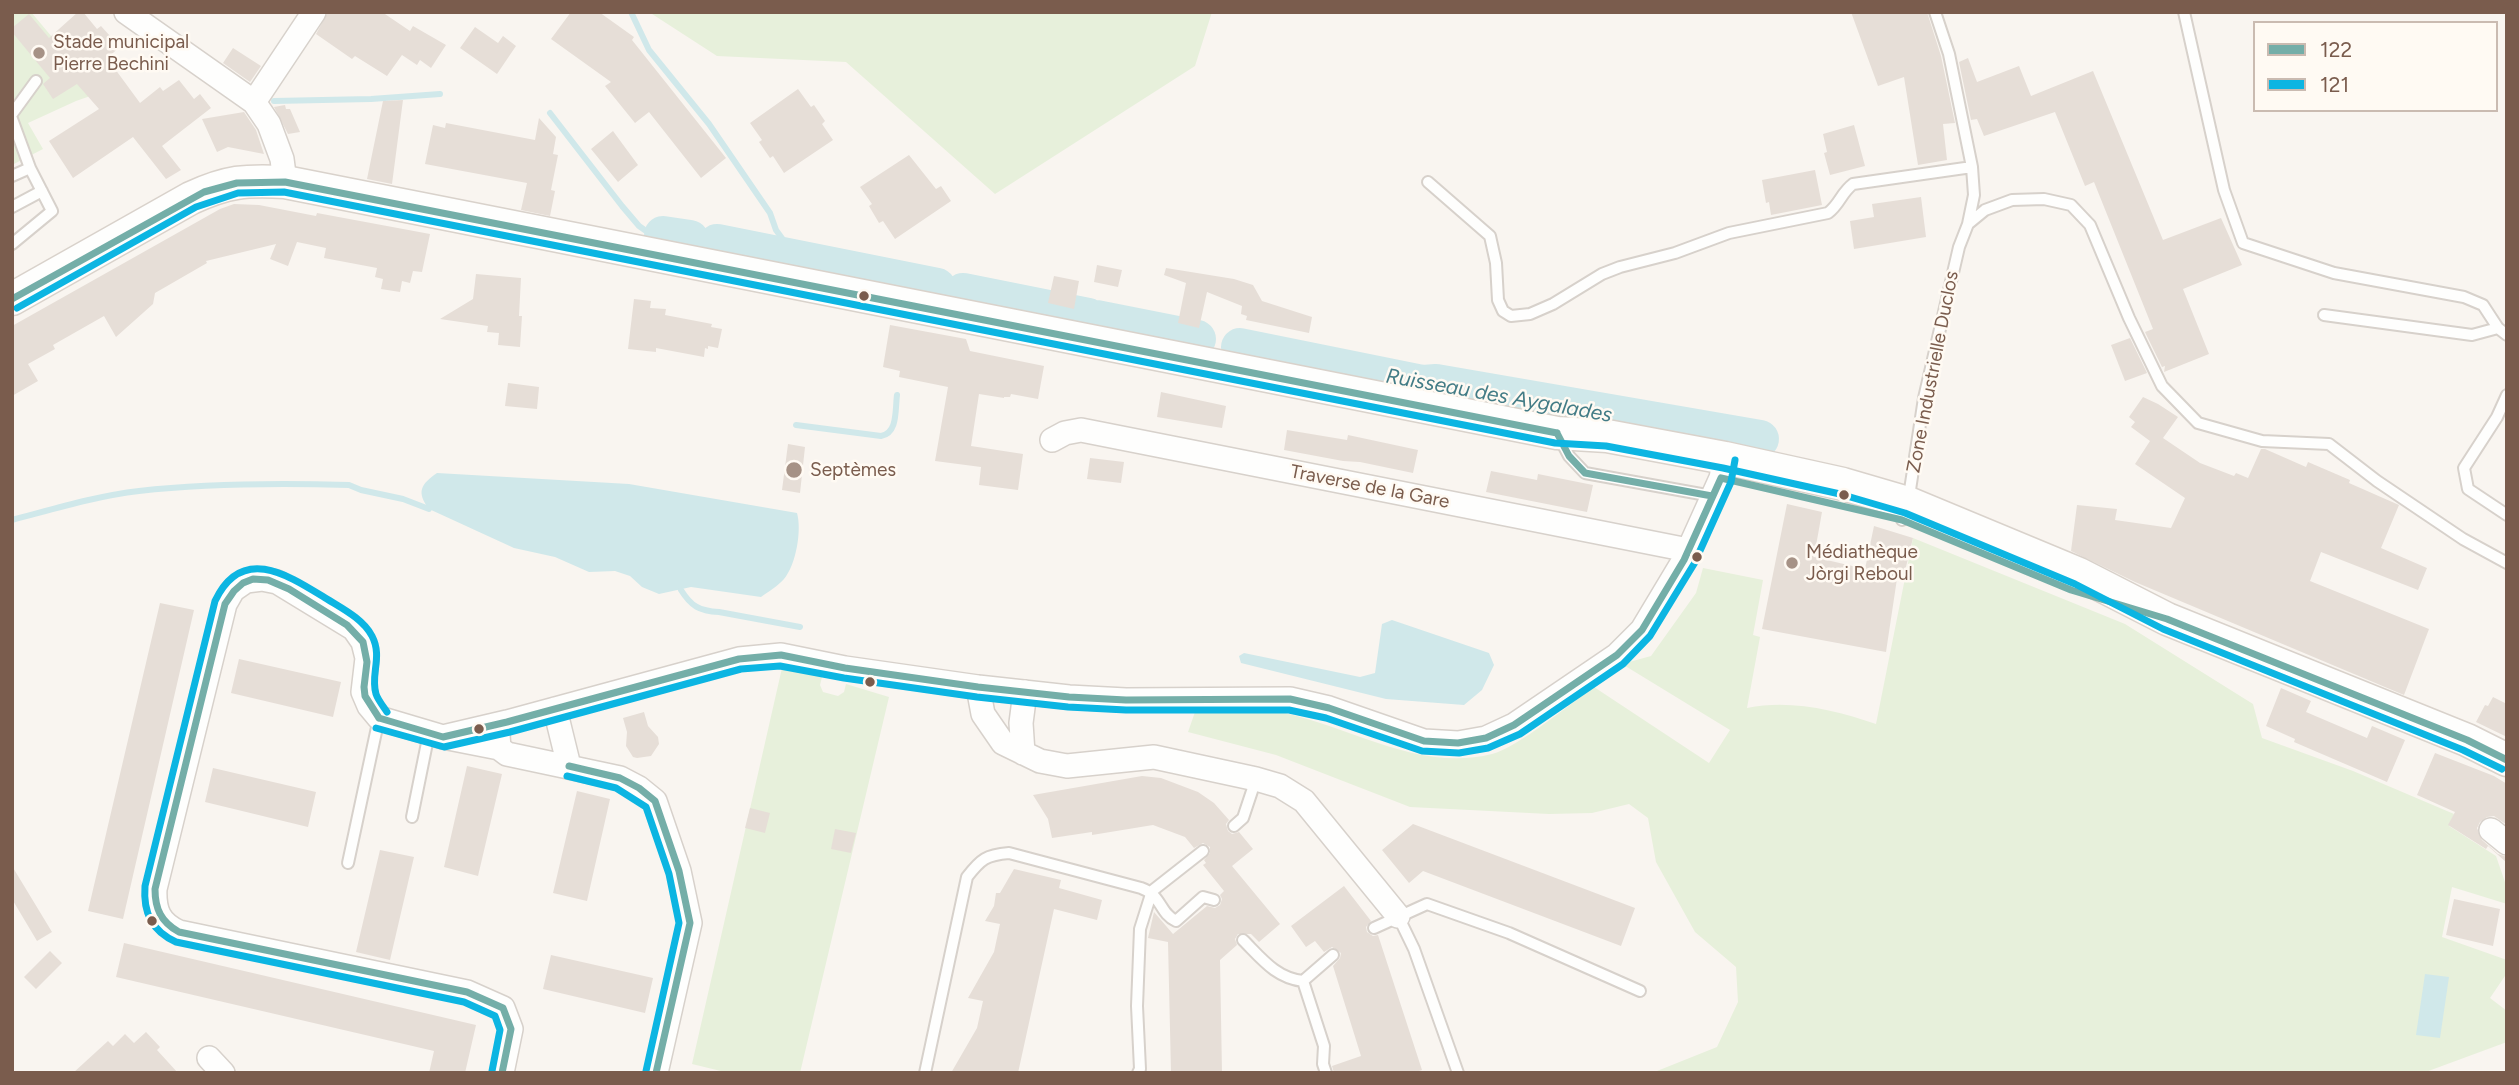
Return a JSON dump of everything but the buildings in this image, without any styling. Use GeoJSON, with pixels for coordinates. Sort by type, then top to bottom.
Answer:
{"type":"FeatureCollection","features":[{"type":"Feature","properties":{"kind":"main road"},"geometry":{"type":"LineString","coordinates":[[12,299],[212,188],[244,180],[285,182],[1557,433],[1607,436],[1719,477],[1843,484],[1905,512],[2079,574],[2167,619],[2467,740],[2507,760]]}},
{"type":"Feature","properties":{"kind":"street"},"geometry":{"type":"LineString","coordinates":[[126,12],[254,102],[270,124],[282,159],[285,182]]}},
{"type":"Feature","properties":{"kind":"street"},"geometry":{"type":"LineString","coordinates":[[254,102],[314,12]]}},
{"type":"Feature","properties":{"kind":"street","name":"Traverse de la Gare"},"geometry":{"type":"LineString","coordinates":[[1052,440],[1065,433],[1081,430],[1688,550]]}},
{"type":"Feature","properties":{"kind":"street"},"geometry":{"type":"LineString","coordinates":[[436,735],[507,722],[738,659],[781,655],[845,668],[1025,692],[1126,700],[1290,699],[1329,708],[1424,741],[1458,743],[1486,738],[1514,725],[1617,655],[1642,631],[1688,550],[1719,477]]}},
{"type":"Feature","properties":{"kind":"street"},"geometry":{"type":"LineString","coordinates":[[502,1073],[511,1029],[503,1008],[467,992],[178,932],[166,926],[155,904],[155,889],[225,604],[233,590],[246,581],[262,579],[277,582],[354,629],[363,642],[367,658],[363,692],[369,706],[379,718],[436,735],[499,748],[507,754],[620,778],[655,801],[679,871],[690,923],[656,1073]]}},
{"type":"Feature","properties":{"kind":"street"},"geometry":{"type":"LineString","coordinates":[[978,687],[983,714],[1003,743],[1040,761],[1067,766],[1154,757],[1280,786],[1304,801],[1398,916]]}},
{"type":"Feature","properties":{"kind":"street"},"geometry":{"type":"LineString","coordinates":[[1023,753],[1021,723],[1025,692]]}},
{"type":"Feature","properties":{"kind":"street"},"geometry":{"type":"LineString","coordinates":[[555,709],[569,766]]}},
{"type":"Feature","properties":{"kind":"street"},"geometry":{"type":"LineString","coordinates":[[499,748],[497,736],[507,722]]}},
{"type":"Feature","properties":{"kind":"lane","name":"Zone Industrielle Duclos"},"geometry":{"type":"LineString","coordinates":[[1905,512],[1924,398],[1973,195],[1972,167],[1949,54],[1935,12]]}},
{"type":"Feature","properties":{"kind":"lane"},"geometry":{"type":"LineString","coordinates":[[2184,12],[2224,190],[2243,243],[2334,273],[2464,297],[2483,305],[2502,331],[2472,335],[2324,315]]}},
{"type":"Feature","properties":{"kind":"lane"},"geometry":{"type":"LineString","coordinates":[[12,244],[52,211],[30,168],[12,117],[36,81]]}},
{"type":"Feature","properties":{"kind":"lane"},"geometry":{"type":"LineString","coordinates":[[1429,182],[1490,236],[1496,263],[1498,300],[1503,311],[1511,316],[1520,316],[1553,304],[1602,274],[1620,267],[1675,253],[1729,233],[1828,213],[1837,206],[1842,192],[1853,184],[1972,167]]}},
{"type":"Feature","properties":{"kind":"lane"},"geometry":{"type":"LineString","coordinates":[[12,176],[30,168]]}},
{"type":"Feature","properties":{"kind":"lane"},"geometry":{"type":"LineString","coordinates":[[12,207],[42,191]]}},
{"type":"Feature","properties":{"kind":"lane"},"geometry":{"type":"LineString","coordinates":[[1968,224],[1984,211],[2012,200],[2045,199],[2071,205],[2090,225],[2129,318],[2162,386],[2198,423],[2262,441],[2329,444],[2377,481],[2463,540],[2507,563]]}},
{"type":"Feature","properties":{"kind":"lane"},"geometry":{"type":"LineString","coordinates":[[2507,395],[2497,417],[2464,468],[2468,489],[2507,514]]}},
{"type":"Feature","properties":{"kind":"lane"},"geometry":{"type":"LineString","coordinates":[[348,863],[379,718]]}},
{"type":"Feature","properties":{"kind":"lane"},"geometry":{"type":"LineString","coordinates":[[412,817],[436,735]]}},
{"type":"Feature","properties":{"kind":"lane"},"geometry":{"type":"LineString","coordinates":[[1234,826],[1243,818],[1256,779]]}},
{"type":"Feature","properties":{"kind":"lane"},"geometry":{"type":"LineString","coordinates":[[1138,1073],[1140,929],[1152,891],[1203,851]]}},
{"type":"Feature","properties":{"kind":"lane"},"geometry":{"type":"LineString","coordinates":[[925,1073],[967,877],[979,862],[992,855],[1009,853],[1152,891],[1169,918],[1176,921],[1203,897],[1213,900]]}},
{"type":"Feature","properties":{"kind":"lane"},"geometry":{"type":"LineString","coordinates":[[1374,928],[1426,904],[1509,933],[1640,990]]}},
{"type":"Feature","properties":{"kind":"lane"},"geometry":{"type":"LineString","coordinates":[[1398,916],[1414,948],[1458,1073]]}},
{"type":"Feature","properties":{"kind":"lane"},"geometry":{"type":"LineString","coordinates":[[1243,940],[1271,970],[1288,979],[1303,981],[1333,955]]}},
{"type":"Feature","properties":{"kind":"lane"},"geometry":{"type":"LineString","coordinates":[[1303,981],[1324,1046],[1323,1064],[1326,1073]]}},
{"type":"Feature","properties":{"kind":"green space","name":"Stade municipal Pierre Bechini"},"geometry":{"type":"Polygon","coordinates":[[[12,12],[31,12],[99,93],[28,123],[43,149],[12,165],[12,12]]]}},
{"type":"Feature","properties":{"kind":"green space"},"geometry":{"type":"Polygon","coordinates":[[[649,12],[1212,12],[1195,66],[995,194],[846,62],[717,56],[649,12]]]}},
{"type":"Feature","properties":{"kind":"green space"},"geometry":{"type":"Polygon","coordinates":[[[1913,538],[2125,624],[2253,704],[2262,738],[2353,771],[2454,814],[2449,826],[2496,856],[2507,888],[2507,904],[2452,887],[2442,937],[2507,960],[2507,973],[2490,998],[2507,1011],[2507,1042],[2423,1073],[1652,1073],[1717,1047],[1738,1002],[1736,967],[1695,932],[1656,862],[1648,818],[1629,804],[1592,813],[1549,814],[1410,807],[1276,755],[1188,732],[1195,712],[1265,710],[1302,717],[1409,752],[1464,758],[1503,750],[1594,687],[1709,763],[1730,730],[1622,664],[1651,656],[1696,593],[1703,568],[1763,580],[1753,635],[1760,637],[1747,708],[1796,705],[1845,714],[1876,724],[1913,538]]]}},
{"type":"Feature","properties":{"kind":"green space"},"geometry":{"type":"Polygon","coordinates":[[[782,668],[822,677],[820,685],[823,692],[838,696],[844,692],[846,684],[889,697],[800,1073],[729,1073],[692,1064],[782,668]]]}},
{"type":"Feature","properties":{"kind":"water"},"geometry":{"type":"Polygon","coordinates":[[[437,473],[629,484],[797,513],[797,547],[792,565],[784,579],[761,597],[691,587],[659,594],[642,587],[630,576],[615,571],[589,572],[555,557],[514,548],[429,509],[422,489],[437,473]]]}},
{"type":"Feature","properties":{"kind":"water"},"geometry":{"type":"Polygon","coordinates":[[[1392,620],[1489,653],[1494,665],[1482,690],[1464,705],[1386,699],[1241,663],[1239,656],[1244,653],[1360,677],[1375,673],[1382,624],[1392,620]]]}},
{"type":"Feature","properties":{"kind":"water"},"geometry":{"type":"Polygon","coordinates":[[[2425,974],[2449,977],[2440,1038],[2416,1035],[2425,974]]]}},
{"type":"Feature","properties":{"kind":"waterway"},"geometry":{"type":"LineString","coordinates":[[631,12],[649,50],[709,124],[770,213],[776,230],[797,259]]}},
{"type":"Feature","properties":{"kind":"waterway"},"geometry":{"type":"LineString","coordinates":[[274,101],[440,94]]}},
{"type":"Feature","properties":{"kind":"waterway"},"geometry":{"type":"LineString","coordinates":[[550,113],[622,206],[639,226],[649,233]]}},
{"type":"Feature","properties":{"kind":"waterway","name":"Ruisseau des Aygalades"},"geometry":{"type":"LineString","coordinates":[[663,235],[690,239]]}},
{"type":"Feature","properties":{"kind":"waterway","name":"Ruisseau des Aygalades"},"geometry":{"type":"LineString","coordinates":[[717,243],[937,287]]}},
{"type":"Feature","properties":{"kind":"waterway","name":"Ruisseau des Aygalades"},"geometry":{"type":"LineString","coordinates":[[963,292],[1088,317]]}},
{"type":"Feature","properties":{"kind":"waterway","name":"Ruisseau des Aygalades"},"geometry":{"type":"LineString","coordinates":[[1096,319],[1197,339]]}},
{"type":"Feature","properties":{"kind":"waterway","name":"Ruisseau des Aygalades"},"geometry":{"type":"LineString","coordinates":[[1240,347],[1423,384],[1436,383],[1760,439]]}},
{"type":"Feature","properties":{"kind":"waterway"},"geometry":{"type":"LineString","coordinates":[[796,425],[881,436],[893,426],[897,395]]}},
{"type":"Feature","properties":{"kind":"waterway"},"geometry":{"type":"LineString","coordinates":[[12,520],[123,493],[244,484],[349,485],[403,499],[429,509]]}},
{"type":"Feature","properties":{"kind":"waterway"},"geometry":{"type":"LineString","coordinates":[[681,590],[692,604],[701,609],[800,627]]}},
{"type":"Feature","properties":{"kind":"transit line","name":"122"},"geometry":{"type":"LineString","coordinates":[[12,299],[204,192],[237,183],[285,182],[1557,433]]}},
{"type":"Feature","properties":{"kind":"transit line","name":"121"},"geometry":{"type":"LineString","coordinates":[[17,308],[196,207],[238,193],[284,192],[1555,443],[1606,446],[1840,494],[1905,513],[2075,584],[2163,629],[2463,750],[2502,769]]}},
{"type":"Feature","properties":{"kind":"transit line","name":"122"},"geometry":{"type":"LineString","coordinates":[[1557,433],[1569,456],[1585,473],[1712,496]]}},
{"type":"Feature","properties":{"kind":"transit line","name":"121"},"geometry":{"type":"LineString","coordinates":[[376,728],[444,747],[510,732],[741,669],[780,666],[977,697],[1068,707],[1126,710],[1289,710],[1326,718],[1422,751],[1459,753],[1488,748],[1520,734],[1623,664],[1650,636],[1694,564],[1731,482],[1735,460]]}},
{"type":"Feature","properties":{"kind":"transit line","name":"122"},"geometry":{"type":"LineString","coordinates":[[1721,478],[1902,520],[2071,590],[2167,619],[2467,740],[2507,760]]}},
{"type":"Feature","properties":{"kind":"transit line","name":"122"},"geometry":{"type":"LineString","coordinates":[[379,718],[443,737],[739,659],[781,655],[845,668],[1069,697],[1126,700],[1290,699],[1329,708],[1424,741],[1458,743],[1486,738],[1514,725],[1617,655],[1642,630],[1684,560],[1721,478]]}},
{"type":"Feature","properties":{"kind":"transit line","name":"121"},"geometry":{"type":"LineString","coordinates":[[387,712],[375,687],[375,644],[358,619],[282,574],[252,569],[238,573],[226,584],[215,601],[145,886],[148,913],[155,927],[176,942],[464,1002],[495,1016],[500,1030],[492,1071]]}},
{"type":"Feature","properties":{"kind":"transit line","name":"122"},"geometry":{"type":"LineString","coordinates":[[379,718],[365,696],[367,662],[363,642],[347,625],[289,589],[268,580],[253,579],[243,583],[225,604],[155,889],[158,909],[163,919],[179,932],[467,992],[503,1008],[511,1029],[502,1073]]}},
{"type":"Feature","properties":{"kind":"transit line","name":"122"},"geometry":{"type":"LineString","coordinates":[[569,766],[620,778],[655,801],[679,871],[690,923],[656,1073]]}},
{"type":"Feature","properties":{"kind":"transit line","name":"121"},"geometry":{"type":"LineString","coordinates":[[567,776],[616,788],[646,807],[669,874],[679,923],[646,1071]]}},
{"type":"Feature","properties":{"kind":"place","name":"Stade municipal Pierre Bechini"},"geometry":{"type":"Point","coordinates":[39,53]}},
{"type":"Feature","properties":{"kind":"place","name":"Septèmes"},"geometry":{"type":"Point","coordinates":[794,470]}},
{"type":"Feature","properties":{"kind":"place","name":"Médiathèque Jòrgi Reboul"},"geometry":{"type":"Point","coordinates":[1792,563]}}]}
